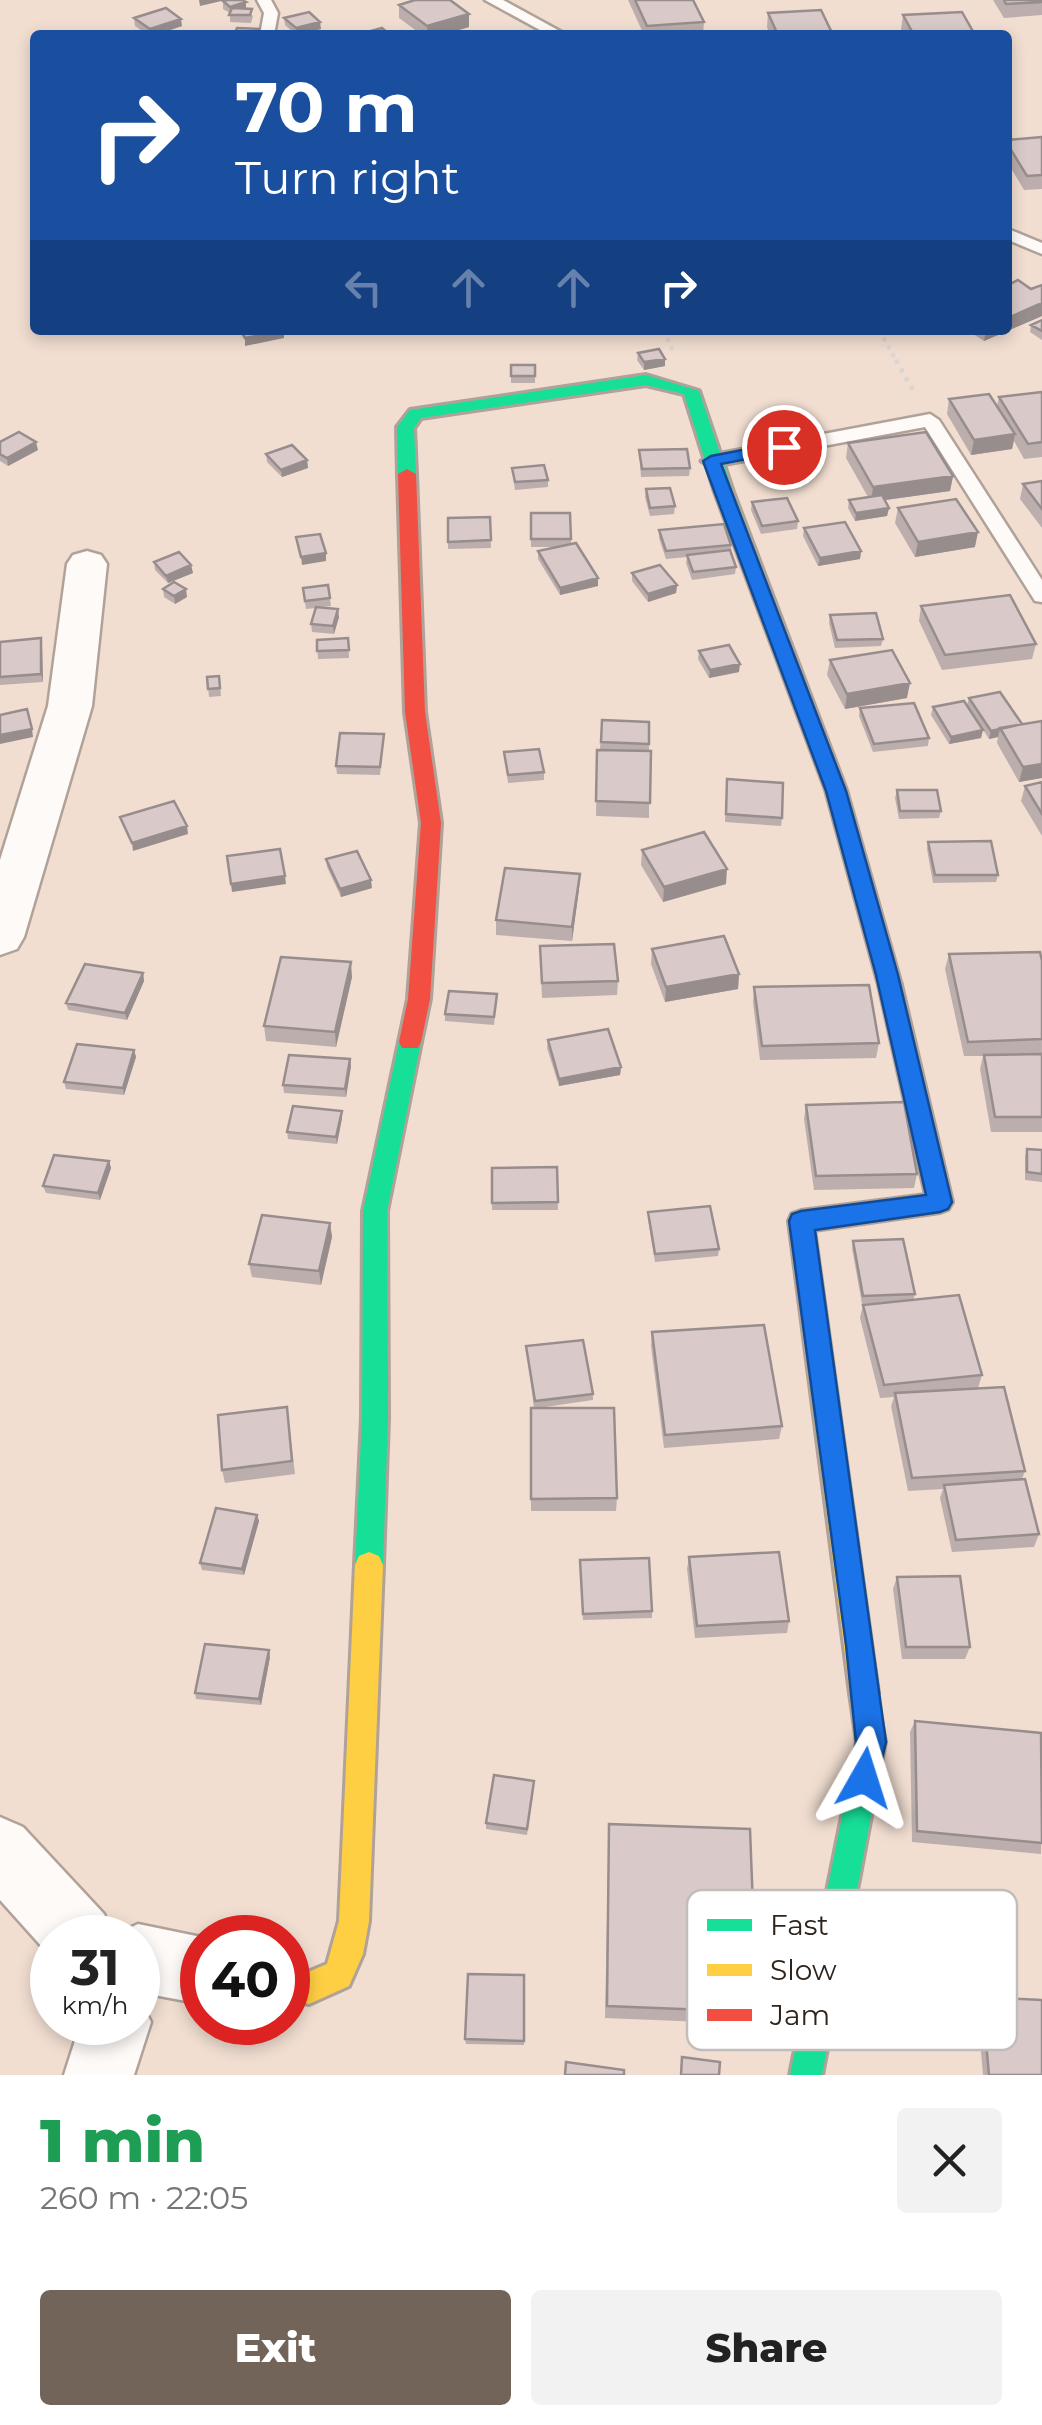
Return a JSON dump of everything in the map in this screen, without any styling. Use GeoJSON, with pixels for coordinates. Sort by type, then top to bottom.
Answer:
{"type":"FeatureCollection","features":[{"type":"Feature","properties":{"kind":"street"},"geometry":{"type":"LineString","coordinates":[[310,1988],[338,1975],[348,1954],[354,1921],[375,1418],[375,1211],[420,999],[431,823],[415,712],[405,426],[416,414],[646,380],[691,391],[711,461],[836,791],[887,975],[940,1202],[860,1216],[801,1221],[871,1742],[842,1890]]}},
{"type":"Feature","properties":{"kind":"street"},"geometry":{"type":"LineString","coordinates":[[0,937],[70,706],[87,564]]}},
{"type":"Feature","properties":{"kind":"street"},"geometry":{"type":"LineString","coordinates":[[0,1850],[59,1915]]}},
{"type":"Feature","properties":{"kind":"street"},"geometry":{"type":"LineString","coordinates":[[99,2075],[109,2045]]}},
{"type":"Feature","properties":{"kind":"street"},"geometry":{"type":"LineString","coordinates":[[806,2075],[811,2050]]}},
{"type":"Feature","properties":{"kind":"lane"},"geometry":{"type":"LineString","coordinates":[[264,0],[271,14],[268,30]]}},
{"type":"Feature","properties":{"kind":"lane"},"geometry":{"type":"LineString","coordinates":[[492,0],[550,30]]}},
{"type":"Feature","properties":{"kind":"lane"},"geometry":{"type":"LineString","coordinates":[[1012,236],[1042,249]]}},
{"type":"Feature","properties":{"kind":"lane"},"geometry":{"type":"LineString","coordinates":[[711,461],[930,420],[1042,596]]}},
{"type":"Feature","properties":{"kind":"path"},"geometry":{"type":"LineString","coordinates":[[882,335],[930,420]]}},
{"type":"Feature","properties":{"kind":"building"},"geometry":{"type":"Polygon","coordinates":[[[415,0],[450,0],[469,14],[427,26],[399,5],[415,0]]]}},
{"type":"Feature","properties":{"kind":"building"},"geometry":{"type":"Polygon","coordinates":[[[635,0],[693,0],[704,22],[647,26],[635,0]]]}},
{"type":"Feature","properties":{"kind":"building"},"geometry":{"type":"Polygon","coordinates":[[[1004,0],[1042,0],[1042,2],[1006,4],[1004,0]]]}},
{"type":"Feature","properties":{"kind":"building"},"geometry":{"type":"Polygon","coordinates":[[[223,1],[246,2],[230,7],[223,1]]]}},
{"type":"Feature","properties":{"kind":"building"},"geometry":{"type":"Polygon","coordinates":[[[166,8],[181,19],[150,29],[134,18],[166,8]]]}},
{"type":"Feature","properties":{"kind":"building"},"geometry":{"type":"Polygon","coordinates":[[[232,8],[252,9],[250,15],[229,15],[232,8]]]}},
{"type":"Feature","properties":{"kind":"building"},"geometry":{"type":"Polygon","coordinates":[[[821,10],[831,30],[776,30],[768,13],[821,10]]]}},
{"type":"Feature","properties":{"kind":"building"},"geometry":{"type":"Polygon","coordinates":[[[309,12],[320,22],[296,28],[284,18],[309,12]]]}},
{"type":"Feature","properties":{"kind":"building"},"geometry":{"type":"Polygon","coordinates":[[[962,12],[972,30],[911,30],[903,15],[962,12]]]}},
{"type":"Feature","properties":{"kind":"building"},"geometry":{"type":"Polygon","coordinates":[[[1042,137],[1042,175],[1027,176],[1012,152],[1012,140],[1042,137]]]}},
{"type":"Feature","properties":{"kind":"building"},"geometry":{"type":"Polygon","coordinates":[[[1018,280],[1031,289],[1042,285],[1042,303],[1012,316],[1012,283],[1018,280]]]}},
{"type":"Feature","properties":{"kind":"building"},"geometry":{"type":"Polygon","coordinates":[[[659,349],[665,359],[644,362],[638,353],[659,349]]]}},
{"type":"Feature","properties":{"kind":"building"},"geometry":{"type":"Polygon","coordinates":[[[511,365],[535,365],[535,376],[511,376],[511,365]]]}},
{"type":"Feature","properties":{"kind":"building"},"geometry":{"type":"Polygon","coordinates":[[[1042,392],[1042,442],[1028,444],[999,397],[1042,392]]]}},
{"type":"Feature","properties":{"kind":"building"},"geometry":{"type":"Polygon","coordinates":[[[989,394],[1015,434],[974,440],[949,399],[989,394]]]}},
{"type":"Feature","properties":{"kind":"building"},"geometry":{"type":"Polygon","coordinates":[[[19,432],[36,442],[7,458],[0,454],[0,442],[19,432]]]}},
{"type":"Feature","properties":{"kind":"building"},"geometry":{"type":"Polygon","coordinates":[[[926,432],[953,476],[873,487],[848,443],[926,432]]]}},
{"type":"Feature","properties":{"kind":"building"},"geometry":{"type":"Polygon","coordinates":[[[292,445],[307,460],[281,470],[266,454],[292,445]]]}},
{"type":"Feature","properties":{"kind":"building"},"geometry":{"type":"Polygon","coordinates":[[[687,449],[690,468],[642,469],[639,450],[687,449]]]}},
{"type":"Feature","properties":{"kind":"building"},"geometry":{"type":"Polygon","coordinates":[[[544,465],[548,480],[515,482],[512,468],[544,465]]]}},
{"type":"Feature","properties":{"kind":"building"},"geometry":{"type":"Polygon","coordinates":[[[1042,481],[1042,509],[1023,484],[1042,481]]]}},
{"type":"Feature","properties":{"kind":"building"},"geometry":{"type":"Polygon","coordinates":[[[670,488],[675,506],[650,508],[646,489],[670,488]]]}},
{"type":"Feature","properties":{"kind":"building"},"geometry":{"type":"Polygon","coordinates":[[[882,495],[889,508],[856,513],[849,500],[882,495]]]}},
{"type":"Feature","properties":{"kind":"building"},"geometry":{"type":"Polygon","coordinates":[[[787,498],[798,521],[762,526],[752,502],[787,498]]]}},
{"type":"Feature","properties":{"kind":"building"},"geometry":{"type":"Polygon","coordinates":[[[956,499],[978,532],[918,542],[898,508],[956,499]]]}},
{"type":"Feature","properties":{"kind":"building"},"geometry":{"type":"Polygon","coordinates":[[[531,513],[570,513],[571,539],[531,539],[531,513]]]}},
{"type":"Feature","properties":{"kind":"building"},"geometry":{"type":"Polygon","coordinates":[[[490,517],[491,540],[448,542],[448,518],[490,517]]]}},
{"type":"Feature","properties":{"kind":"building"},"geometry":{"type":"Polygon","coordinates":[[[845,522],[861,551],[820,558],[804,528],[845,522]]]}},
{"type":"Feature","properties":{"kind":"building"},"geometry":{"type":"Polygon","coordinates":[[[724,524],[731,545],[666,551],[659,530],[724,524]]]}},
{"type":"Feature","properties":{"kind":"building"},"geometry":{"type":"Polygon","coordinates":[[[320,534],[326,553],[301,557],[296,537],[320,534]]]}},
{"type":"Feature","properties":{"kind":"building"},"geometry":{"type":"Polygon","coordinates":[[[576,543],[598,578],[560,588],[538,551],[576,543]]]}},
{"type":"Feature","properties":{"kind":"building"},"geometry":{"type":"Polygon","coordinates":[[[730,550],[736,567],[693,572],[687,555],[730,550]]]}},
{"type":"Feature","properties":{"kind":"building"},"geometry":{"type":"Polygon","coordinates":[[[179,552],[191,565],[166,576],[154,562],[179,552]]]}},
{"type":"Feature","properties":{"kind":"building"},"geometry":{"type":"Polygon","coordinates":[[[660,565],[677,585],[648,594],[632,573],[660,565]]]}},
{"type":"Feature","properties":{"kind":"building"},"geometry":{"type":"Polygon","coordinates":[[[174,582],[186,589],[174,596],[163,589],[174,582]]]}},
{"type":"Feature","properties":{"kind":"building"},"geometry":{"type":"Polygon","coordinates":[[[328,585],[330,598],[305,601],[303,588],[328,585]]]}},
{"type":"Feature","properties":{"kind":"building"},"geometry":{"type":"Polygon","coordinates":[[[1010,595],[1036,644],[945,655],[921,606],[1010,595]]]}},
{"type":"Feature","properties":{"kind":"building"},"geometry":{"type":"Polygon","coordinates":[[[316,607],[338,609],[333,626],[311,624],[316,607]]]}},
{"type":"Feature","properties":{"kind":"building"},"geometry":{"type":"Polygon","coordinates":[[[876,613],[883,639],[837,640],[830,615],[876,613]]]}},
{"type":"Feature","properties":{"kind":"building"},"geometry":{"type":"Polygon","coordinates":[[[41,638],[41,674],[0,677],[0,642],[41,638]]]}},
{"type":"Feature","properties":{"kind":"building"},"geometry":{"type":"Polygon","coordinates":[[[348,638],[349,650],[317,651],[317,640],[348,638]]]}},
{"type":"Feature","properties":{"kind":"building"},"geometry":{"type":"Polygon","coordinates":[[[729,645],[740,664],[710,670],[699,651],[729,645]]]}},
{"type":"Feature","properties":{"kind":"building"},"geometry":{"type":"Polygon","coordinates":[[[892,650],[910,683],[847,694],[830,660],[892,650]]]}},
{"type":"Feature","properties":{"kind":"building"},"geometry":{"type":"Polygon","coordinates":[[[219,676],[220,688],[208,689],[207,677],[219,676]]]}},
{"type":"Feature","properties":{"kind":"building"},"geometry":{"type":"Polygon","coordinates":[[[1000,692],[1022,724],[991,731],[969,698],[1000,692]]]}},
{"type":"Feature","properties":{"kind":"building"},"geometry":{"type":"Polygon","coordinates":[[[964,701],[983,730],[951,737],[933,707],[964,701]]]}},
{"type":"Feature","properties":{"kind":"building"},"geometry":{"type":"Polygon","coordinates":[[[914,703],[929,738],[874,744],[860,708],[914,703]]]}},
{"type":"Feature","properties":{"kind":"building"},"geometry":{"type":"Polygon","coordinates":[[[27,709],[32,729],[0,735],[0,715],[27,709]]]}},
{"type":"Feature","properties":{"kind":"building"},"geometry":{"type":"Polygon","coordinates":[[[602,720],[649,722],[649,744],[601,742],[602,720]]]}},
{"type":"Feature","properties":{"kind":"building"},"geometry":{"type":"Polygon","coordinates":[[[1042,721],[1042,764],[1023,767],[1000,728],[1042,721]]]}},
{"type":"Feature","properties":{"kind":"building"},"geometry":{"type":"Polygon","coordinates":[[[340,733],[384,734],[380,767],[336,766],[340,733]]]}},
{"type":"Feature","properties":{"kind":"building"},"geometry":{"type":"Polygon","coordinates":[[[539,749],[544,772],[508,775],[504,752],[539,749]]]}},
{"type":"Feature","properties":{"kind":"building"},"geometry":{"type":"Polygon","coordinates":[[[597,750],[651,751],[650,803],[596,801],[597,750]]]}},
{"type":"Feature","properties":{"kind":"building"},"geometry":{"type":"Polygon","coordinates":[[[727,779],[783,783],[782,818],[726,814],[727,779]]]}},
{"type":"Feature","properties":{"kind":"building"},"geometry":{"type":"Polygon","coordinates":[[[1042,782],[1042,814],[1025,786],[1042,782]]]}},
{"type":"Feature","properties":{"kind":"building"},"geometry":{"type":"Polygon","coordinates":[[[897,790],[937,790],[941,811],[900,811],[897,790]]]}},
{"type":"Feature","properties":{"kind":"building"},"geometry":{"type":"Polygon","coordinates":[[[174,801],[187,826],[132,843],[120,817],[174,801]]]}},
{"type":"Feature","properties":{"kind":"building"},"geometry":{"type":"Polygon","coordinates":[[[704,832],[727,869],[664,887],[642,850],[704,832]]]}},
{"type":"Feature","properties":{"kind":"building"},"geometry":{"type":"Polygon","coordinates":[[[991,841],[998,875],[935,875],[928,842],[991,841]]]}},
{"type":"Feature","properties":{"kind":"building"},"geometry":{"type":"Polygon","coordinates":[[[280,849],[285,876],[231,884],[227,856],[280,849]]]}},
{"type":"Feature","properties":{"kind":"building"},"geometry":{"type":"Polygon","coordinates":[[[357,851],[371,880],[340,889],[326,859],[357,851]]]}},
{"type":"Feature","properties":{"kind":"building"},"geometry":{"type":"Polygon","coordinates":[[[505,868],[580,874],[572,927],[496,920],[505,868]]]}},
{"type":"Feature","properties":{"kind":"building"},"geometry":{"type":"Polygon","coordinates":[[[724,936],[739,974],[666,987],[652,949],[724,936]]]}},
{"type":"Feature","properties":{"kind":"building"},"geometry":{"type":"Polygon","coordinates":[[[614,944],[618,981],[542,983],[540,946],[614,944]]]}},
{"type":"Feature","properties":{"kind":"building"},"geometry":{"type":"Polygon","coordinates":[[[1040,952],[1042,1039],[968,1042],[949,954],[1040,952]]]}},
{"type":"Feature","properties":{"kind":"building"},"geometry":{"type":"Polygon","coordinates":[[[281,957],[351,962],[335,1032],[264,1026],[281,957]]]}},
{"type":"Feature","properties":{"kind":"building"},"geometry":{"type":"Polygon","coordinates":[[[85,964],[143,973],[125,1013],[66,1003],[85,964]]]}},
{"type":"Feature","properties":{"kind":"building"},"geometry":{"type":"Polygon","coordinates":[[[869,985],[879,1043],[762,1046],[754,987],[869,985]]]}},
{"type":"Feature","properties":{"kind":"building"},"geometry":{"type":"Polygon","coordinates":[[[449,991],[497,994],[494,1017],[445,1014],[449,991]]]}},
{"type":"Feature","properties":{"kind":"building"},"geometry":{"type":"Polygon","coordinates":[[[608,1029],[621,1067],[559,1079],[548,1040],[608,1029]]]}},
{"type":"Feature","properties":{"kind":"building"},"geometry":{"type":"Polygon","coordinates":[[[77,1044],[134,1050],[123,1088],[64,1082],[77,1044]]]}},
{"type":"Feature","properties":{"kind":"building"},"geometry":{"type":"Polygon","coordinates":[[[1042,1054],[1042,1117],[995,1117],[984,1055],[1042,1054]]]}},
{"type":"Feature","properties":{"kind":"building"},"geometry":{"type":"Polygon","coordinates":[[[289,1055],[350,1059],[345,1089],[283,1085],[289,1055]]]}},
{"type":"Feature","properties":{"kind":"building"},"geometry":{"type":"Polygon","coordinates":[[[904,1102],[917,1174],[816,1176],[806,1105],[904,1102]]]}},
{"type":"Feature","properties":{"kind":"building"},"geometry":{"type":"Polygon","coordinates":[[[293,1106],[342,1111],[336,1137],[287,1132],[293,1106]]]}},
{"type":"Feature","properties":{"kind":"building"},"geometry":{"type":"Polygon","coordinates":[[[1027,1149],[1042,1150],[1042,1174],[1027,1172],[1027,1149]]]}},
{"type":"Feature","properties":{"kind":"building"},"geometry":{"type":"Polygon","coordinates":[[[54,1155],[109,1161],[98,1193],[43,1186],[54,1155]]]}},
{"type":"Feature","properties":{"kind":"building"},"geometry":{"type":"Polygon","coordinates":[[[557,1167],[558,1202],[492,1203],[492,1168],[557,1167]]]}},
{"type":"Feature","properties":{"kind":"building"},"geometry":{"type":"Polygon","coordinates":[[[710,1206],[719,1249],[655,1254],[648,1212],[710,1206]]]}},
{"type":"Feature","properties":{"kind":"building"},"geometry":{"type":"Polygon","coordinates":[[[262,1215],[330,1223],[319,1271],[249,1264],[262,1215]]]}},
{"type":"Feature","properties":{"kind":"building"},"geometry":{"type":"Polygon","coordinates":[[[903,1239],[915,1294],[863,1296],[853,1241],[903,1239]]]}},
{"type":"Feature","properties":{"kind":"building"},"geometry":{"type":"Polygon","coordinates":[[[959,1295],[982,1375],[884,1385],[863,1305],[959,1295]]]}},
{"type":"Feature","properties":{"kind":"building"},"geometry":{"type":"Polygon","coordinates":[[[764,1325],[782,1426],[665,1435],[652,1332],[764,1325]]]}},
{"type":"Feature","properties":{"kind":"building"},"geometry":{"type":"Polygon","coordinates":[[[583,1340],[593,1394],[535,1401],[526,1346],[583,1340]]]}},
{"type":"Feature","properties":{"kind":"building"},"geometry":{"type":"Polygon","coordinates":[[[1004,1387],[1025,1471],[912,1478],[895,1393],[1004,1387]]]}},
{"type":"Feature","properties":{"kind":"building"},"geometry":{"type":"Polygon","coordinates":[[[287,1407],[292,1461],[222,1470],[218,1415],[287,1407]]]}},
{"type":"Feature","properties":{"kind":"building"},"geometry":{"type":"Polygon","coordinates":[[[531,1408],[614,1408],[617,1498],[531,1499],[531,1408]]]}},
{"type":"Feature","properties":{"kind":"building"},"geometry":{"type":"Polygon","coordinates":[[[1025,1479],[1039,1534],[956,1540],[944,1485],[1025,1479]]]}},
{"type":"Feature","properties":{"kind":"building"},"geometry":{"type":"Polygon","coordinates":[[[216,1508],[257,1515],[242,1569],[200,1563],[216,1508]]]}},
{"type":"Feature","properties":{"kind":"building"},"geometry":{"type":"Polygon","coordinates":[[[779,1552],[789,1621],[697,1626],[689,1557],[779,1552]]]}},
{"type":"Feature","properties":{"kind":"building"},"geometry":{"type":"Polygon","coordinates":[[[649,1558],[652,1611],[583,1614],[580,1560],[649,1558]]]}},
{"type":"Feature","properties":{"kind":"building"},"geometry":{"type":"Polygon","coordinates":[[[960,1576],[970,1647],[906,1647],[897,1577],[960,1576]]]}},
{"type":"Feature","properties":{"kind":"building"},"geometry":{"type":"Polygon","coordinates":[[[205,1644],[269,1650],[259,1699],[195,1693],[205,1644]]]}},
{"type":"Feature","properties":{"kind":"building"},"geometry":{"type":"Polygon","coordinates":[[[915,1721],[1041,1733],[1042,1843],[917,1831],[915,1721]]]}},
{"type":"Feature","properties":{"kind":"building"},"geometry":{"type":"Polygon","coordinates":[[[494,1775],[534,1781],[527,1829],[486,1823],[494,1775]]]}},
{"type":"Feature","properties":{"kind":"building"},"geometry":{"type":"Polygon","coordinates":[[[609,1824],[750,1829],[752,1890],[687,1890],[687,2009],[607,2006],[609,1824]]]}},
{"type":"Feature","properties":{"kind":"building"},"geometry":{"type":"Polygon","coordinates":[[[468,1974],[524,1975],[524,2041],[465,2039],[468,1974]]]}},
{"type":"Feature","properties":{"kind":"building"},"geometry":{"type":"Polygon","coordinates":[[[1017,1999],[1042,2000],[1042,2075],[989,2075],[987,2050],[1017,2050],[1017,1999]]]}},
{"type":"Feature","properties":{"kind":"building"},"geometry":{"type":"Polygon","coordinates":[[[682,2057],[720,2062],[719,2075],[681,2075],[682,2057]]]}},
{"type":"Feature","properties":{"kind":"building"},"geometry":{"type":"Polygon","coordinates":[[[566,2062],[624,2070],[624,2075],[565,2075],[566,2062]]]}},
{"type":"Feature","properties":{"kind":"traffic: fast"},"geometry":{"type":"LineString","coordinates":[[407,474],[405,427],[416,414],[646,380],[691,391],[724,492],[836,790],[890,985]]}},
{"type":"Feature","properties":{"kind":"traffic: fast"},"geometry":{"type":"LineString","coordinates":[[369,1565],[375,1418],[375,1211],[410,1042]]}},
{"type":"Feature","properties":{"kind":"traffic: fast"},"geometry":{"type":"LineString","coordinates":[[842,1890],[871,1742],[864,1693]]}},
{"type":"Feature","properties":{"kind":"traffic: fast"},"geometry":{"type":"LineString","coordinates":[[806,2075],[811,2050]]}},
{"type":"Feature","properties":{"kind":"traffic: slow"},"geometry":{"type":"LineString","coordinates":[[864,1693],[801,1221],[860,1216],[940,1202],[890,985]]}},
{"type":"Feature","properties":{"kind":"traffic: slow"},"geometry":{"type":"LineString","coordinates":[[310,1988],[338,1975],[348,1954],[354,1921],[369,1565]]}},
{"type":"Feature","properties":{"kind":"traffic: jam"},"geometry":{"type":"LineString","coordinates":[[407,474],[415,712],[431,823],[419,999],[410,1042]]}},
{"type":"Feature","properties":{"kind":"route"},"geometry":{"type":"LineString","coordinates":[[784,447],[711,461],[836,791],[887,975],[940,1202],[860,1216],[801,1221],[871,1742],[864,1778]]}}]}
